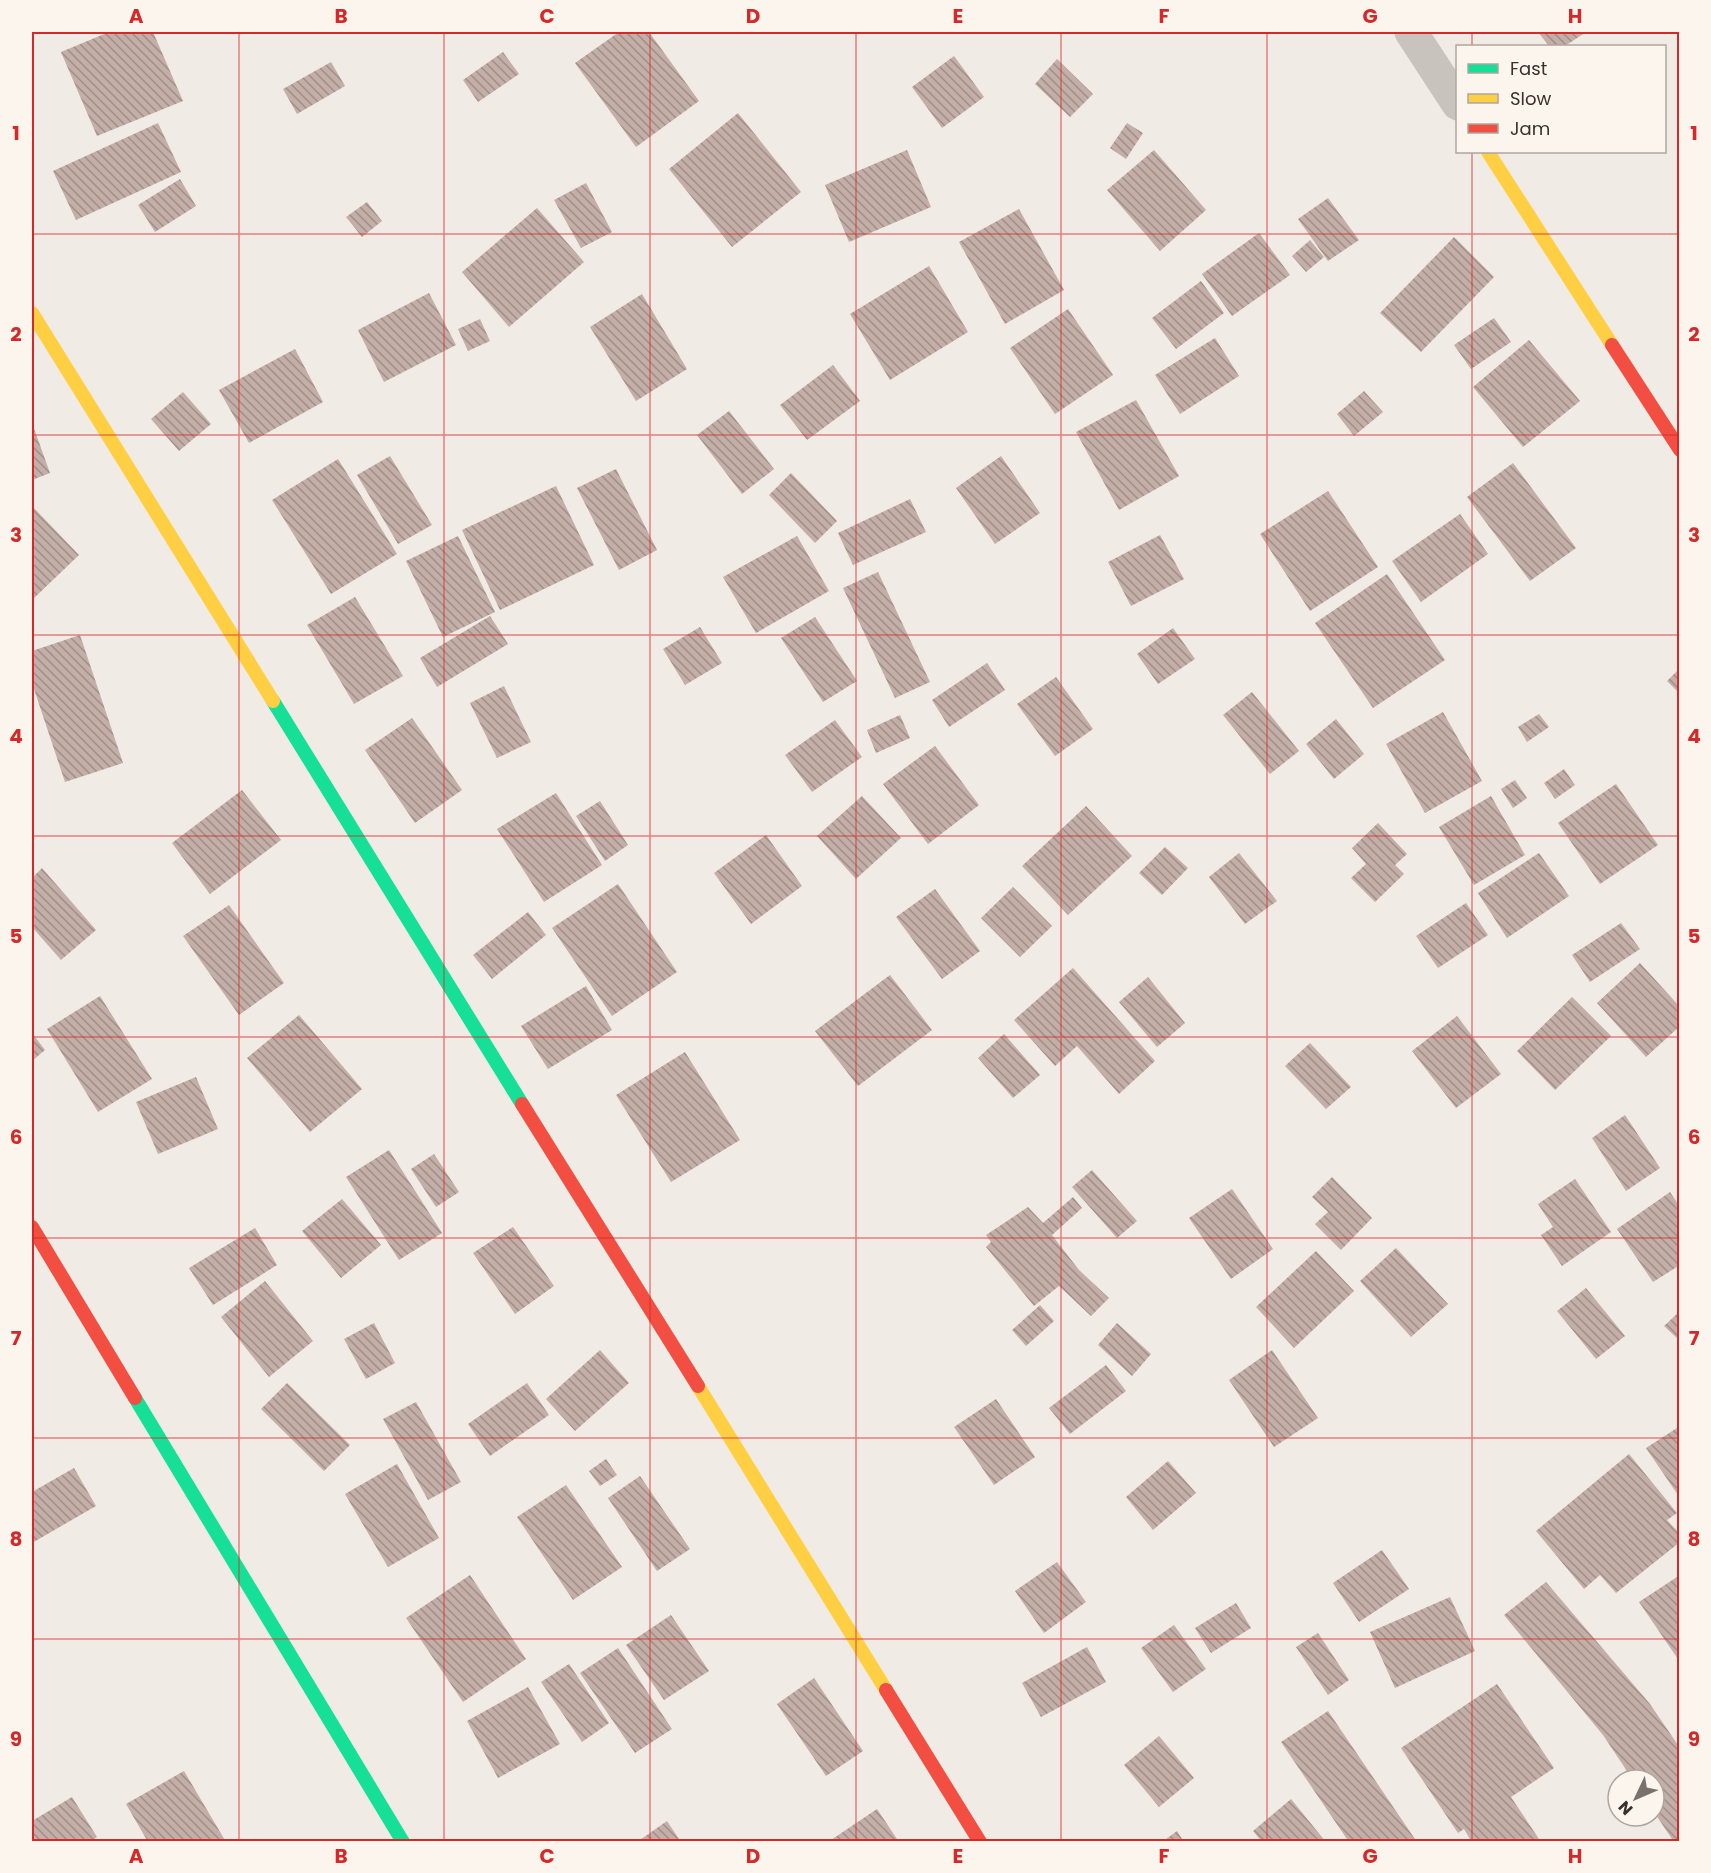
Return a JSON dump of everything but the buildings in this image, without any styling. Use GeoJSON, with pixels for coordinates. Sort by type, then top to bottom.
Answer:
{"type":"FeatureCollection","features":[{"type":"Feature","properties":{"kind":"street"},"geometry":{"type":"LineString","coordinates":[[1411,32],[1456,102]]}},
{"type":"Feature","properties":{"kind":"street"},"geometry":{"type":"LineString","coordinates":[[1489,153],[1680,450]]}},
{"type":"Feature","properties":{"kind":"street"},"geometry":{"type":"LineString","coordinates":[[32,313],[980,1842]]}},
{"type":"Feature","properties":{"kind":"street"},"geometry":{"type":"LineString","coordinates":[[32,1227],[403,1842]]}},
{"type":"Feature","properties":{"kind":"traffic: fast"},"geometry":{"type":"LineString","coordinates":[[273,701],[522,1104]]}},
{"type":"Feature","properties":{"kind":"traffic: fast"},"geometry":{"type":"LineString","coordinates":[[135,1398],[403,1842]]}},
{"type":"Feature","properties":{"kind":"traffic: slow"},"geometry":{"type":"LineString","coordinates":[[1489,153],[1612,345]]}},
{"type":"Feature","properties":{"kind":"traffic: slow"},"geometry":{"type":"LineString","coordinates":[[32,313],[273,701]]}},
{"type":"Feature","properties":{"kind":"traffic: slow"},"geometry":{"type":"LineString","coordinates":[[698,1386],[886,1690]]}},
{"type":"Feature","properties":{"kind":"traffic: jam"},"geometry":{"type":"LineString","coordinates":[[1612,345],[1680,450]]}},
{"type":"Feature","properties":{"kind":"traffic: jam"},"geometry":{"type":"LineString","coordinates":[[522,1104],[698,1386]]}},
{"type":"Feature","properties":{"kind":"traffic: jam"},"geometry":{"type":"LineString","coordinates":[[32,1227],[135,1398]]}},
{"type":"Feature","properties":{"kind":"traffic: jam"},"geometry":{"type":"LineString","coordinates":[[886,1690],[980,1842]]}}]}
